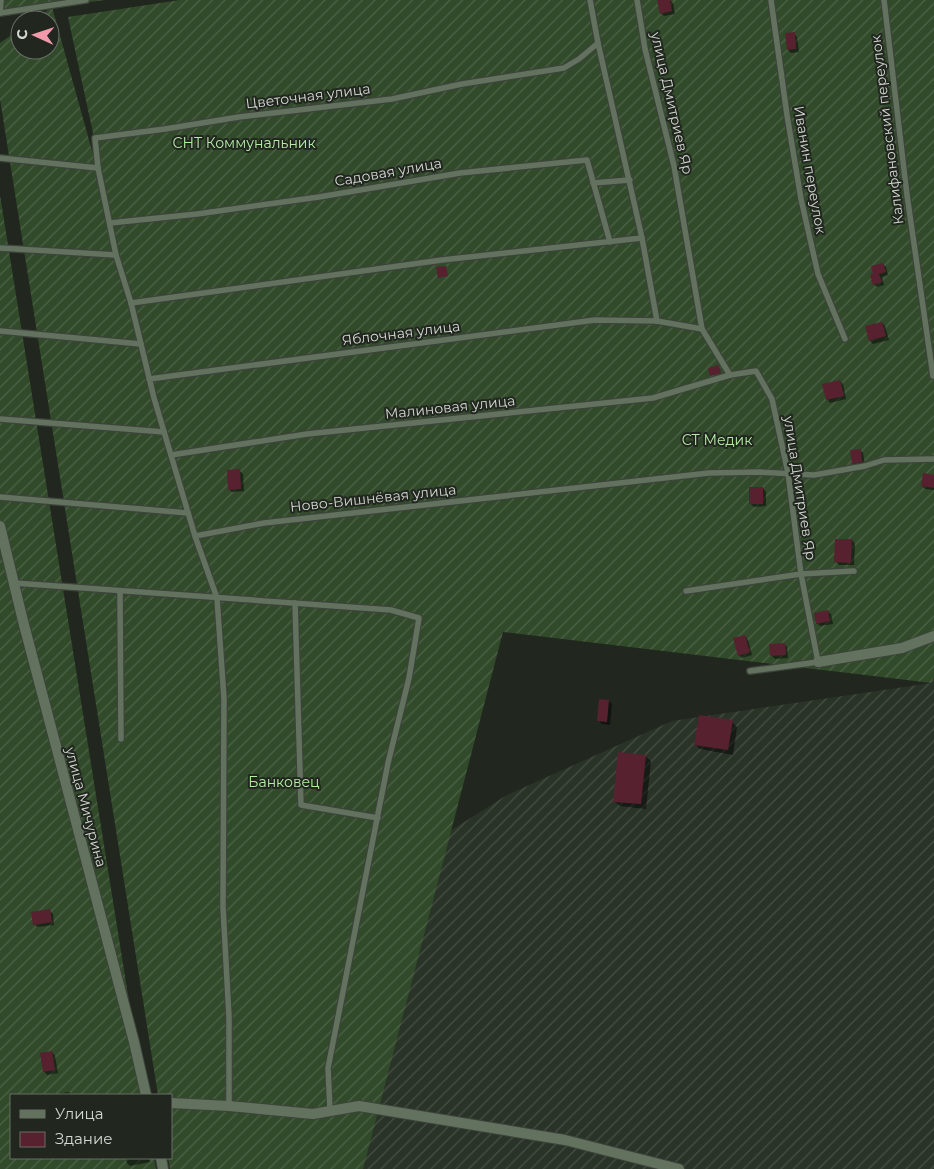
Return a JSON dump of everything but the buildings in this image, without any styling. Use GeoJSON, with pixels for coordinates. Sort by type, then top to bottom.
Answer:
{"type":"FeatureCollection","features":[{"type":"Feature","properties":{"kind":"street","name":"улица Мичурина"},"geometry":{"type":"LineString","coordinates":[[0,526],[146,1094]]}},
{"type":"Feature","properties":{"kind":"street"},"geometry":{"type":"LineString","coordinates":[[818,662],[902,648],[934,636]]}},
{"type":"Feature","properties":{"kind":"street"},"geometry":{"type":"LineString","coordinates":[[172,1103],[313,1114],[358,1106],[565,1140],[679,1169]]}},
{"type":"Feature","properties":{"kind":"lane"},"geometry":{"type":"LineString","coordinates":[[1,0],[0,13],[86,0]]}},
{"type":"Feature","properties":{"kind":"lane"},"geometry":{"type":"LineString","coordinates":[[590,0],[630,180],[657,321],[702,329]]}},
{"type":"Feature","properties":{"kind":"lane","name":"улица Дмитриев Яр"},"geometry":{"type":"LineString","coordinates":[[637,0],[645,48],[674,166],[702,329],[730,375],[756,371],[772,399],[788,473],[801,574],[818,662]]}},
{"type":"Feature","properties":{"kind":"lane","name":"Иванин переулок"},"geometry":{"type":"LineString","coordinates":[[770,0],[797,171],[818,274],[845,339]]}},
{"type":"Feature","properties":{"kind":"lane","name":"Калифановский переулок"},"geometry":{"type":"LineString","coordinates":[[884,0],[907,196],[933,376]]}},
{"type":"Feature","properties":{"kind":"lane","name":"Цветочная улица"},"geometry":{"type":"LineString","coordinates":[[98,168],[95,138],[239,117],[392,99],[462,84],[564,68],[579,59],[598,42]]}},
{"type":"Feature","properties":{"kind":"lane"},"geometry":{"type":"LineString","coordinates":[[0,158],[98,168],[116,256],[131,302],[149,379],[195,536],[217,598],[224,699],[223,907],[229,1017],[229,1106]]}},
{"type":"Feature","properties":{"kind":"lane","name":"Садовая улица"},"geometry":{"type":"LineString","coordinates":[[110,223],[197,214],[310,198],[460,173],[587,160],[610,242]]}},
{"type":"Feature","properties":{"kind":"lane"},"geometry":{"type":"LineString","coordinates":[[593,183],[630,180]]}},
{"type":"Feature","properties":{"kind":"lane"},"geometry":{"type":"LineString","coordinates":[[131,302],[433,261],[642,238]]}},
{"type":"Feature","properties":{"kind":"lane"},"geometry":{"type":"LineString","coordinates":[[0,248],[116,256]]}},
{"type":"Feature","properties":{"kind":"lane","name":"Яблочная улица"},"geometry":{"type":"LineString","coordinates":[[149,379],[594,320],[657,321]]}},
{"type":"Feature","properties":{"kind":"lane"},"geometry":{"type":"LineString","coordinates":[[0,331],[141,344]]}},
{"type":"Feature","properties":{"kind":"lane","name":"Малиновая улица"},"geometry":{"type":"LineString","coordinates":[[171,455],[308,434],[653,398],[730,375]]}},
{"type":"Feature","properties":{"kind":"lane"},"geometry":{"type":"LineString","coordinates":[[0,419],[164,432]]}},
{"type":"Feature","properties":{"kind":"lane","name":"Ново-Вишнёвая улица"},"geometry":{"type":"LineString","coordinates":[[195,536],[264,523],[709,473],[788,473],[814,475],[865,466],[884,460],[934,459]]}},
{"type":"Feature","properties":{"kind":"lane"},"geometry":{"type":"LineString","coordinates":[[0,497],[188,513]]}},
{"type":"Feature","properties":{"kind":"lane"},"geometry":{"type":"LineString","coordinates":[[686,591],[801,574],[854,570]]}},
{"type":"Feature","properties":{"kind":"lane"},"geometry":{"type":"LineString","coordinates":[[14,584],[391,610],[419,618],[409,678],[388,763],[328,1068],[330,1110]]}},
{"type":"Feature","properties":{"kind":"lane"},"geometry":{"type":"LineString","coordinates":[[120,591],[122,739]]}},
{"type":"Feature","properties":{"kind":"lane"},"geometry":{"type":"LineString","coordinates":[[295,603],[302,805],[378,818]]}},
{"type":"Feature","properties":{"kind":"lane"},"geometry":{"type":"LineString","coordinates":[[750,671],[818,662]]}},
{"type":"Feature","properties":{"kind":"shaded area"},"geometry":{"type":"Polygon","coordinates":[[[934,679],[934,1169],[337,1169],[382,874],[507,795],[672,721],[932,683],[934,679]]]}},
{"type":"Feature","properties":{"kind":"green space"},"geometry":{"type":"Polygon","coordinates":[[[2,0],[105,0],[52,7],[53,10],[48,10],[51,8],[10,10],[10,12],[0,13],[2,0]]]}},
{"type":"Feature","properties":{"kind":"green space"},"geometry":{"type":"Polygon","coordinates":[[[180,0],[934,0],[934,677],[932,683],[503,632],[363,1169],[170,1169],[168,1159],[172,1159],[172,1094],[158,1094],[0,99],[0,43],[10,36],[10,60],[60,60],[60,36],[113,226],[68,17],[180,0]]]}},
{"type":"Feature","properties":{"kind":"green space"},"geometry":{"type":"Polygon","coordinates":[[[0,195],[144,1094],[10,1094],[10,1159],[154,1159],[156,1169],[0,1169],[0,195]]]}},
{"type":"Feature","properties":{"kind":"park label","name":"СНТ Коммунальник"},"geometry":{"type":"Point","coordinates":[244,143]}},
{"type":"Feature","properties":{"kind":"park label","name":"СТ Медик"},"geometry":{"type":"Point","coordinates":[717,440]}},
{"type":"Feature","properties":{"kind":"park label","name":"Банковец"},"geometry":{"type":"Point","coordinates":[284,782]}}]}
